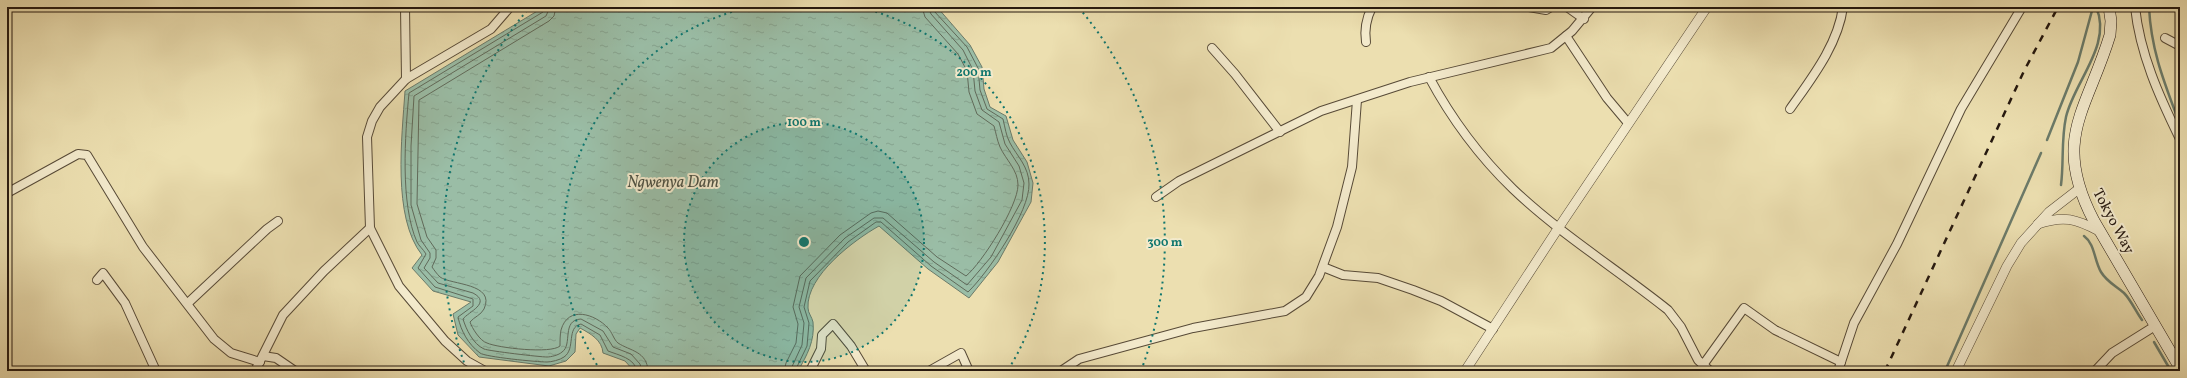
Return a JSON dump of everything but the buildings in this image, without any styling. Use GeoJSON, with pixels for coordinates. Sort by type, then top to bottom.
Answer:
{"type":"FeatureCollection","features":[{"type":"Feature","properties":{"kind":"main road","name":"Tokyo Way"},"geometry":{"type":"LineString","coordinates":[[2109,7],[2111,21],[2110,35],[2076,127],[2073,153],[2080,188],[2085,204],[2180,368]]}},
{"type":"Feature","properties":{"kind":"street"},"geometry":{"type":"LineString","coordinates":[[405,7],[406,79]]}},
{"type":"Feature","properties":{"kind":"street"},"geometry":{"type":"LineString","coordinates":[[485,371],[467,361],[445,341],[399,286],[370,228],[367,137],[372,121],[380,107],[406,79],[491,29],[510,7]]}},
{"type":"Feature","properties":{"kind":"street"},"geometry":{"type":"LineString","coordinates":[[1366,42],[1364,31],[1366,21],[1372,7]]}},
{"type":"Feature","properties":{"kind":"street"},"geometry":{"type":"LineString","coordinates":[[1529,7],[1546,10],[1550,7]]}},
{"type":"Feature","properties":{"kind":"street"},"geometry":{"type":"LineString","coordinates":[[1567,7],[1584,18]]}},
{"type":"Feature","properties":{"kind":"street"},"geometry":{"type":"LineString","coordinates":[[1156,197],[1179,181],[1321,111],[1357,100],[1391,87],[1551,48],[1566,36],[1584,18],[1592,7]]}},
{"type":"Feature","properties":{"kind":"street"},"geometry":{"type":"LineString","coordinates":[[1466,370],[1628,123],[1707,7]]}},
{"type":"Feature","properties":{"kind":"street"},"geometry":{"type":"LineString","coordinates":[[1790,109],[1812,77],[1833,39],[1843,7]]}},
{"type":"Feature","properties":{"kind":"street"},"geometry":{"type":"LineString","coordinates":[[1838,371],[1854,323],[1897,244],[1961,109],[2022,7]]}},
{"type":"Feature","properties":{"kind":"street"},"geometry":{"type":"LineString","coordinates":[[2135,7],[2138,32],[2157,91],[2179,136]]}},
{"type":"Feature","properties":{"kind":"street"},"geometry":{"type":"LineString","coordinates":[[1566,36],[1607,98],[1628,123]]}},
{"type":"Feature","properties":{"kind":"street"},"geometry":{"type":"LineString","coordinates":[[2165,38],[2180,46]]}},
{"type":"Feature","properties":{"kind":"street"},"geometry":{"type":"LineString","coordinates":[[1212,48],[1280,132]]}},
{"type":"Feature","properties":{"kind":"street"},"geometry":{"type":"LineString","coordinates":[[1429,77],[1445,106],[1489,164],[1514,190],[1559,227],[1668,310],[1681,327],[1690,349],[1710,371]]}},
{"type":"Feature","properties":{"kind":"street"},"geometry":{"type":"LineString","coordinates":[[1061,371],[1079,359],[1192,328],[1285,311],[1306,297],[1315,285],[1323,267],[1337,227],[1352,167],[1357,100]]}},
{"type":"Feature","properties":{"kind":"street"},"geometry":{"type":"LineString","coordinates":[[7,193],[78,154],[87,155],[143,247],[220,343],[231,353],[261,359],[276,358],[295,371]]}},
{"type":"Feature","properties":{"kind":"street"},"geometry":{"type":"LineString","coordinates":[[1956,371],[2006,266],[2021,243],[2049,212],[2080,188]]}},
{"type":"Feature","properties":{"kind":"street"},"geometry":{"type":"LineString","coordinates":[[2037,224],[2062,218],[2078,220],[2100,231]]}},
{"type":"Feature","properties":{"kind":"street"},"geometry":{"type":"LineString","coordinates":[[188,303],[267,229],[278,221]]}},
{"type":"Feature","properties":{"kind":"street"},"geometry":{"type":"LineString","coordinates":[[255,371],[283,315],[324,271],[370,228]]}},
{"type":"Feature","properties":{"kind":"street"},"geometry":{"type":"LineString","coordinates":[[1323,267],[1343,275],[1378,278],[1413,290],[1441,301],[1493,329]]}},
{"type":"Feature","properties":{"kind":"street"},"geometry":{"type":"LineString","coordinates":[[97,280],[103,273],[125,303],[156,371]]}},
{"type":"Feature","properties":{"kind":"street"},"geometry":{"type":"LineString","coordinates":[[1703,364],[1744,308],[1775,330],[1841,362]]}},
{"type":"Feature","properties":{"kind":"street"},"geometry":{"type":"LineString","coordinates":[[810,371],[821,349],[822,335],[833,324],[851,346],[866,371]]}},
{"type":"Feature","properties":{"kind":"street"},"geometry":{"type":"LineString","coordinates":[[2095,371],[2112,353],[2155,326]]}},
{"type":"Feature","properties":{"kind":"street"},"geometry":{"type":"LineString","coordinates":[[929,371],[961,353],[969,371]]}},
{"type":"Feature","properties":{"kind":"water","name":"Ngwenya Dam"},"geometry":{"type":"Polygon","coordinates":[[[544,7],[937,7],[970,45],[982,67],[984,89],[990,107],[1006,116],[1013,140],[1027,162],[1033,183],[1031,202],[998,262],[969,298],[928,269],[879,226],[857,240],[833,260],[815,284],[809,296],[808,308],[813,322],[812,342],[798,371],[634,371],[625,361],[603,353],[601,344],[592,335],[580,328],[576,334],[575,352],[566,361],[549,366],[479,357],[458,335],[453,314],[471,302],[433,291],[412,268],[422,255],[413,239],[406,220],[403,199],[401,153],[405,91],[544,7]]]}},
{"type":"Feature","properties":{"kind":"waterway"},"geometry":{"type":"LineString","coordinates":[[2047,140],[2078,62],[2093,7]]}},
{"type":"Feature","properties":{"kind":"waterway"},"geometry":{"type":"LineString","coordinates":[[2061,185],[2066,117],[2076,90],[2096,49],[2100,35],[2100,21],[2096,7]]}},
{"type":"Feature","properties":{"kind":"waterway"},"geometry":{"type":"LineString","coordinates":[[2149,7],[2155,52],[2179,122]]}},
{"type":"Feature","properties":{"kind":"waterway"},"geometry":{"type":"LineString","coordinates":[[1945,371],[2041,153]]}},
{"type":"Feature","properties":{"kind":"waterway"},"geometry":{"type":"LineString","coordinates":[[2084,236],[2090,243],[2103,275],[2127,296],[2142,320]]}},
{"type":"Feature","properties":{"kind":"waterway"},"geometry":{"type":"LineString","coordinates":[[2154,342],[2171,371]]}},
{"type":"Feature","properties":{"kind":"railway"},"geometry":{"type":"LineString","coordinates":[[1885,371],[2024,71],[2058,7]]}}]}
